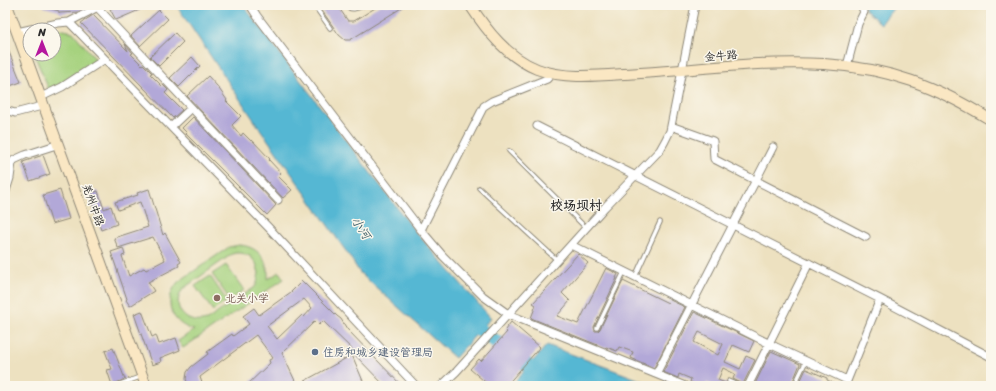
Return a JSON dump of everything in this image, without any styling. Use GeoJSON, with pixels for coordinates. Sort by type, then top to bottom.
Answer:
{"type":"FeatureCollection","features":[{"type":"Feature","properties":{"kind":"main road"},"geometry":{"type":"LineString","coordinates":[[7,5],[15,33]]}},
{"type":"Feature","properties":{"kind":"main road","name":"金牛路"},"geometry":{"type":"LineString","coordinates":[[470,5],[493,36],[513,56],[536,69],[552,73],[612,75],[804,63],[847,66],[884,72],[932,88],[991,120]]}},
{"type":"Feature","properties":{"kind":"main road"},"geometry":{"type":"LineString","coordinates":[[5,15],[15,33]]}},
{"type":"Feature","properties":{"kind":"main road","name":"羌州中路"},"geometry":{"type":"LineString","coordinates":[[15,33],[146,386]]}},
{"type":"Feature","properties":{"kind":"main road","name":"羌州中路"},"geometry":{"type":"LineString","coordinates":[[40,102],[53,146],[139,382]]}},
{"type":"Feature","properties":{"kind":"street"},"geometry":{"type":"LineString","coordinates":[[250,5],[421,230],[443,256],[483,296],[507,316],[685,386]]}},
{"type":"Feature","properties":{"kind":"street"},"geometry":{"type":"LineString","coordinates":[[441,386],[456,372],[586,228],[660,150],[666,141],[671,126],[683,71],[694,5]]}},
{"type":"Feature","properties":{"kind":"street"},"geometry":{"type":"LineString","coordinates":[[847,66],[858,24],[864,12],[861,5]]}},
{"type":"Feature","properties":{"kind":"street"},"geometry":{"type":"LineString","coordinates":[[15,33],[58,23],[69,22],[100,6],[191,108],[278,200]]}},
{"type":"Feature","properties":{"kind":"street"},"geometry":{"type":"LineString","coordinates":[[69,22],[172,126],[416,386]]}},
{"type":"Feature","properties":{"kind":"street"},"geometry":{"type":"LineString","coordinates":[[5,110],[15,113],[40,102],[105,59]]}},
{"type":"Feature","properties":{"kind":"street"},"geometry":{"type":"LineString","coordinates":[[421,230],[484,106],[492,101],[547,79],[552,73]]}},
{"type":"Feature","properties":{"kind":"street"},"geometry":{"type":"LineString","coordinates":[[172,126],[191,108]]}},
{"type":"Feature","properties":{"kind":"street"},"geometry":{"type":"LineString","coordinates":[[537,126],[880,299],[991,357]]}},
{"type":"Feature","properties":{"kind":"street"},"geometry":{"type":"LineString","coordinates":[[671,126],[713,141],[714,159],[866,237]]}},
{"type":"Feature","properties":{"kind":"street"},"geometry":{"type":"LineString","coordinates":[[5,194],[14,160],[53,146]]}},
{"type":"Feature","properties":{"kind":"street"},"geometry":{"type":"LineString","coordinates":[[656,374],[773,147]]}},
{"type":"Feature","properties":{"kind":"street"},"geometry":{"type":"LineString","coordinates":[[571,245],[806,361],[846,383],[880,299]]}},
{"type":"Feature","properties":{"kind":"street"},"geometry":{"type":"LineString","coordinates":[[748,386],[809,263]]}},
{"type":"Feature","properties":{"kind":"lane"},"geometry":{"type":"LineString","coordinates":[[314,5],[330,28]]}},
{"type":"Feature","properties":{"kind":"lane"},"geometry":{"type":"LineString","coordinates":[[345,5],[350,9],[359,8],[364,5]]}},
{"type":"Feature","properties":{"kind":"lane"},"geometry":{"type":"LineString","coordinates":[[509,152],[586,228]]}},
{"type":"Feature","properties":{"kind":"lane"},"geometry":{"type":"LineString","coordinates":[[479,188],[557,260]]}},
{"type":"Feature","properties":{"kind":"lane"},"geometry":{"type":"LineString","coordinates":[[635,277],[660,222]]}},
{"type":"Feature","properties":{"kind":"lane"},"geometry":{"type":"LineString","coordinates":[[597,328],[624,272]]}},
{"type":"Feature","properties":{"kind":"lane"},"geometry":{"type":"LineString","coordinates":[[794,386],[806,361]]}},
{"type":"Feature","properties":{"kind":"lane"},"geometry":{"type":"LineString","coordinates":[[729,381],[741,386]]}},
{"type":"Feature","properties":{"kind":"lane"},"geometry":{"type":"LineString","coordinates":[[115,386],[139,382]]}},
{"type":"Feature","properties":{"kind":"green space"},"geometry":{"type":"Polygon","coordinates":[[[62,30],[73,32],[97,61],[63,83],[49,90],[37,62],[62,62],[62,30]]]}},
{"type":"Feature","properties":{"kind":"green space"},"geometry":{"type":"Polygon","coordinates":[[[239,245],[252,248],[261,255],[264,260],[267,266],[268,279],[279,272],[284,279],[183,348],[178,341],[194,330],[180,323],[171,311],[170,304],[173,289],[178,282],[229,247],[239,245]],[[241,253],[232,254],[184,288],[178,301],[182,313],[186,317],[199,321],[207,320],[255,287],[259,273],[256,263],[250,256],[241,253]]]}},
{"type":"Feature","properties":{"kind":"green space"},"geometry":{"type":"Polygon","coordinates":[[[226,265],[244,290],[230,300],[212,274],[226,265]]]}},
{"type":"Feature","properties":{"kind":"green space"},"geometry":{"type":"Polygon","coordinates":[[[210,276],[227,301],[213,311],[195,286],[210,276]]]}},
{"type":"Feature","properties":{"kind":"water"},"geometry":{"type":"Polygon","coordinates":[[[176,5],[243,5],[414,230],[491,318],[455,358],[360,273],[176,5]]]}},
{"type":"Feature","properties":{"kind":"water"},"geometry":{"type":"Polygon","coordinates":[[[863,5],[896,5],[881,24],[865,10],[863,5]]]}},
{"type":"Feature","properties":{"kind":"water"},"geometry":{"type":"Polygon","coordinates":[[[547,345],[656,386],[511,386],[547,345]]]}},
{"type":"Feature","properties":{"kind":"building"},"geometry":{"type":"Polygon","coordinates":[[[44,5],[84,5],[86,8],[78,12],[59,13],[59,11],[44,7],[44,5]]]}},
{"type":"Feature","properties":{"kind":"building"},"geometry":{"type":"Polygon","coordinates":[[[119,5],[151,5],[116,20],[110,9],[119,5]]]}},
{"type":"Feature","properties":{"kind":"building"},"geometry":{"type":"Polygon","coordinates":[[[318,5],[337,5],[348,21],[354,21],[380,5],[406,5],[350,40],[345,40],[339,35],[318,5]]]}},
{"type":"Feature","properties":{"kind":"building"},"geometry":{"type":"Polygon","coordinates":[[[159,10],[168,19],[140,46],[131,36],[159,10]]]}},
{"type":"Feature","properties":{"kind":"building"},"geometry":{"type":"Polygon","coordinates":[[[93,15],[128,51],[125,44],[133,53],[131,54],[152,73],[150,74],[162,86],[163,85],[168,90],[165,93],[182,110],[173,118],[81,23],[93,15]]]}},
{"type":"Feature","properties":{"kind":"building"},"geometry":{"type":"Polygon","coordinates":[[[175,33],[183,42],[159,66],[150,57],[175,33]]]}},
{"type":"Feature","properties":{"kind":"building"},"geometry":{"type":"Polygon","coordinates":[[[5,42],[21,82],[7,87],[5,82],[5,42]]]}},
{"type":"Feature","properties":{"kind":"building"},"geometry":{"type":"Polygon","coordinates":[[[192,57],[200,66],[179,87],[170,78],[192,57]]]}},
{"type":"Feature","properties":{"kind":"building"},"geometry":{"type":"Polygon","coordinates":[[[208,76],[217,86],[227,100],[226,101],[241,116],[232,125],[241,136],[243,133],[251,141],[252,140],[270,159],[269,160],[281,173],[278,176],[292,190],[283,198],[187,96],[208,76]]]}},
{"type":"Feature","properties":{"kind":"building"},"geometry":{"type":"Polygon","coordinates":[[[193,117],[276,205],[267,215],[186,134],[187,133],[182,128],[193,117]]]}},
{"type":"Feature","properties":{"kind":"building"},"geometry":{"type":"Polygon","coordinates":[[[43,155],[50,174],[30,181],[23,162],[43,155]]]}},
{"type":"Feature","properties":{"kind":"building"},"geometry":{"type":"Polygon","coordinates":[[[149,189],[163,235],[165,233],[181,262],[178,264],[179,266],[148,282],[154,291],[130,306],[126,300],[127,299],[111,252],[123,248],[125,255],[122,256],[129,276],[144,268],[146,270],[165,260],[153,237],[118,248],[114,238],[148,227],[140,202],[118,210],[115,202],[138,195],[137,193],[149,189]]]}},
{"type":"Feature","properties":{"kind":"building"},"geometry":{"type":"Polygon","coordinates":[[[60,190],[69,219],[52,224],[43,195],[60,190]]]}},
{"type":"Feature","properties":{"kind":"building"},"geometry":{"type":"Polygon","coordinates":[[[98,191],[104,209],[111,206],[117,224],[101,230],[89,194],[98,191]]]}},
{"type":"Feature","properties":{"kind":"building"},"geometry":{"type":"Polygon","coordinates":[[[578,254],[588,263],[562,293],[570,301],[557,316],[578,324],[606,268],[618,274],[594,327],[595,331],[600,329],[623,281],[668,303],[670,300],[685,307],[654,368],[631,358],[633,352],[619,347],[617,351],[606,347],[605,348],[531,318],[536,305],[533,303],[578,254]]]}},
{"type":"Feature","properties":{"kind":"building"},"geometry":{"type":"Polygon","coordinates":[[[302,281],[341,319],[347,329],[402,386],[385,386],[354,354],[356,353],[323,321],[319,325],[315,321],[282,353],[297,385],[352,355],[363,381],[350,386],[246,386],[270,363],[269,360],[273,358],[256,335],[200,377],[203,386],[188,386],[186,379],[187,372],[191,367],[208,354],[207,352],[249,324],[243,316],[254,308],[259,315],[291,292],[302,281]],[[304,299],[267,326],[277,339],[302,315],[304,317],[312,308],[304,299]]]}},
{"type":"Feature","properties":{"kind":"building"},"geometry":{"type":"Polygon","coordinates":[[[142,311],[152,337],[156,335],[159,344],[176,338],[180,350],[160,358],[161,362],[152,365],[134,314],[142,311]]]}},
{"type":"Feature","properties":{"kind":"building"},"geometry":{"type":"Polygon","coordinates":[[[694,312],[754,341],[749,352],[733,345],[725,362],[740,369],[746,356],[755,360],[743,384],[733,379],[735,374],[723,368],[718,380],[733,386],[714,386],[707,383],[706,386],[700,386],[690,382],[691,379],[679,374],[678,378],[663,372],[694,312]],[[699,332],[694,342],[718,355],[723,344],[699,332]]]}},
{"type":"Feature","properties":{"kind":"building"},"geometry":{"type":"Polygon","coordinates":[[[511,322],[540,347],[506,386],[490,386],[470,369],[479,359],[481,361],[507,332],[505,330],[511,322]]]}},
{"type":"Feature","properties":{"kind":"building"},"geometry":{"type":"Polygon","coordinates":[[[113,348],[125,379],[112,385],[107,370],[112,369],[105,351],[113,348]]]}},
{"type":"Feature","properties":{"kind":"building"},"geometry":{"type":"Polygon","coordinates":[[[771,351],[800,364],[791,386],[754,386],[771,351]]]}},
{"type":"Feature","properties":{"kind":"building"},"geometry":{"type":"Polygon","coordinates":[[[806,369],[827,378],[827,380],[840,386],[798,386],[806,369]]]}},
{"type":"Feature","properties":{"kind":"waterway","name":"小河"},"geometry":{"type":"LineString","coordinates":[[466,319],[543,377],[571,386]]}},
{"type":"Feature","properties":{"kind":"place","name":"北关小学"},"geometry":{"type":"Point","coordinates":[217,298]}},
{"type":"Feature","properties":{"kind":"place","name":"住房和城乡建设管理局"},"geometry":{"type":"Point","coordinates":[315,352]}},
{"type":"Feature","properties":{"kind":"district","name":"校场坝村"},"geometry":{"type":"Point","coordinates":[576,205]}}]}
